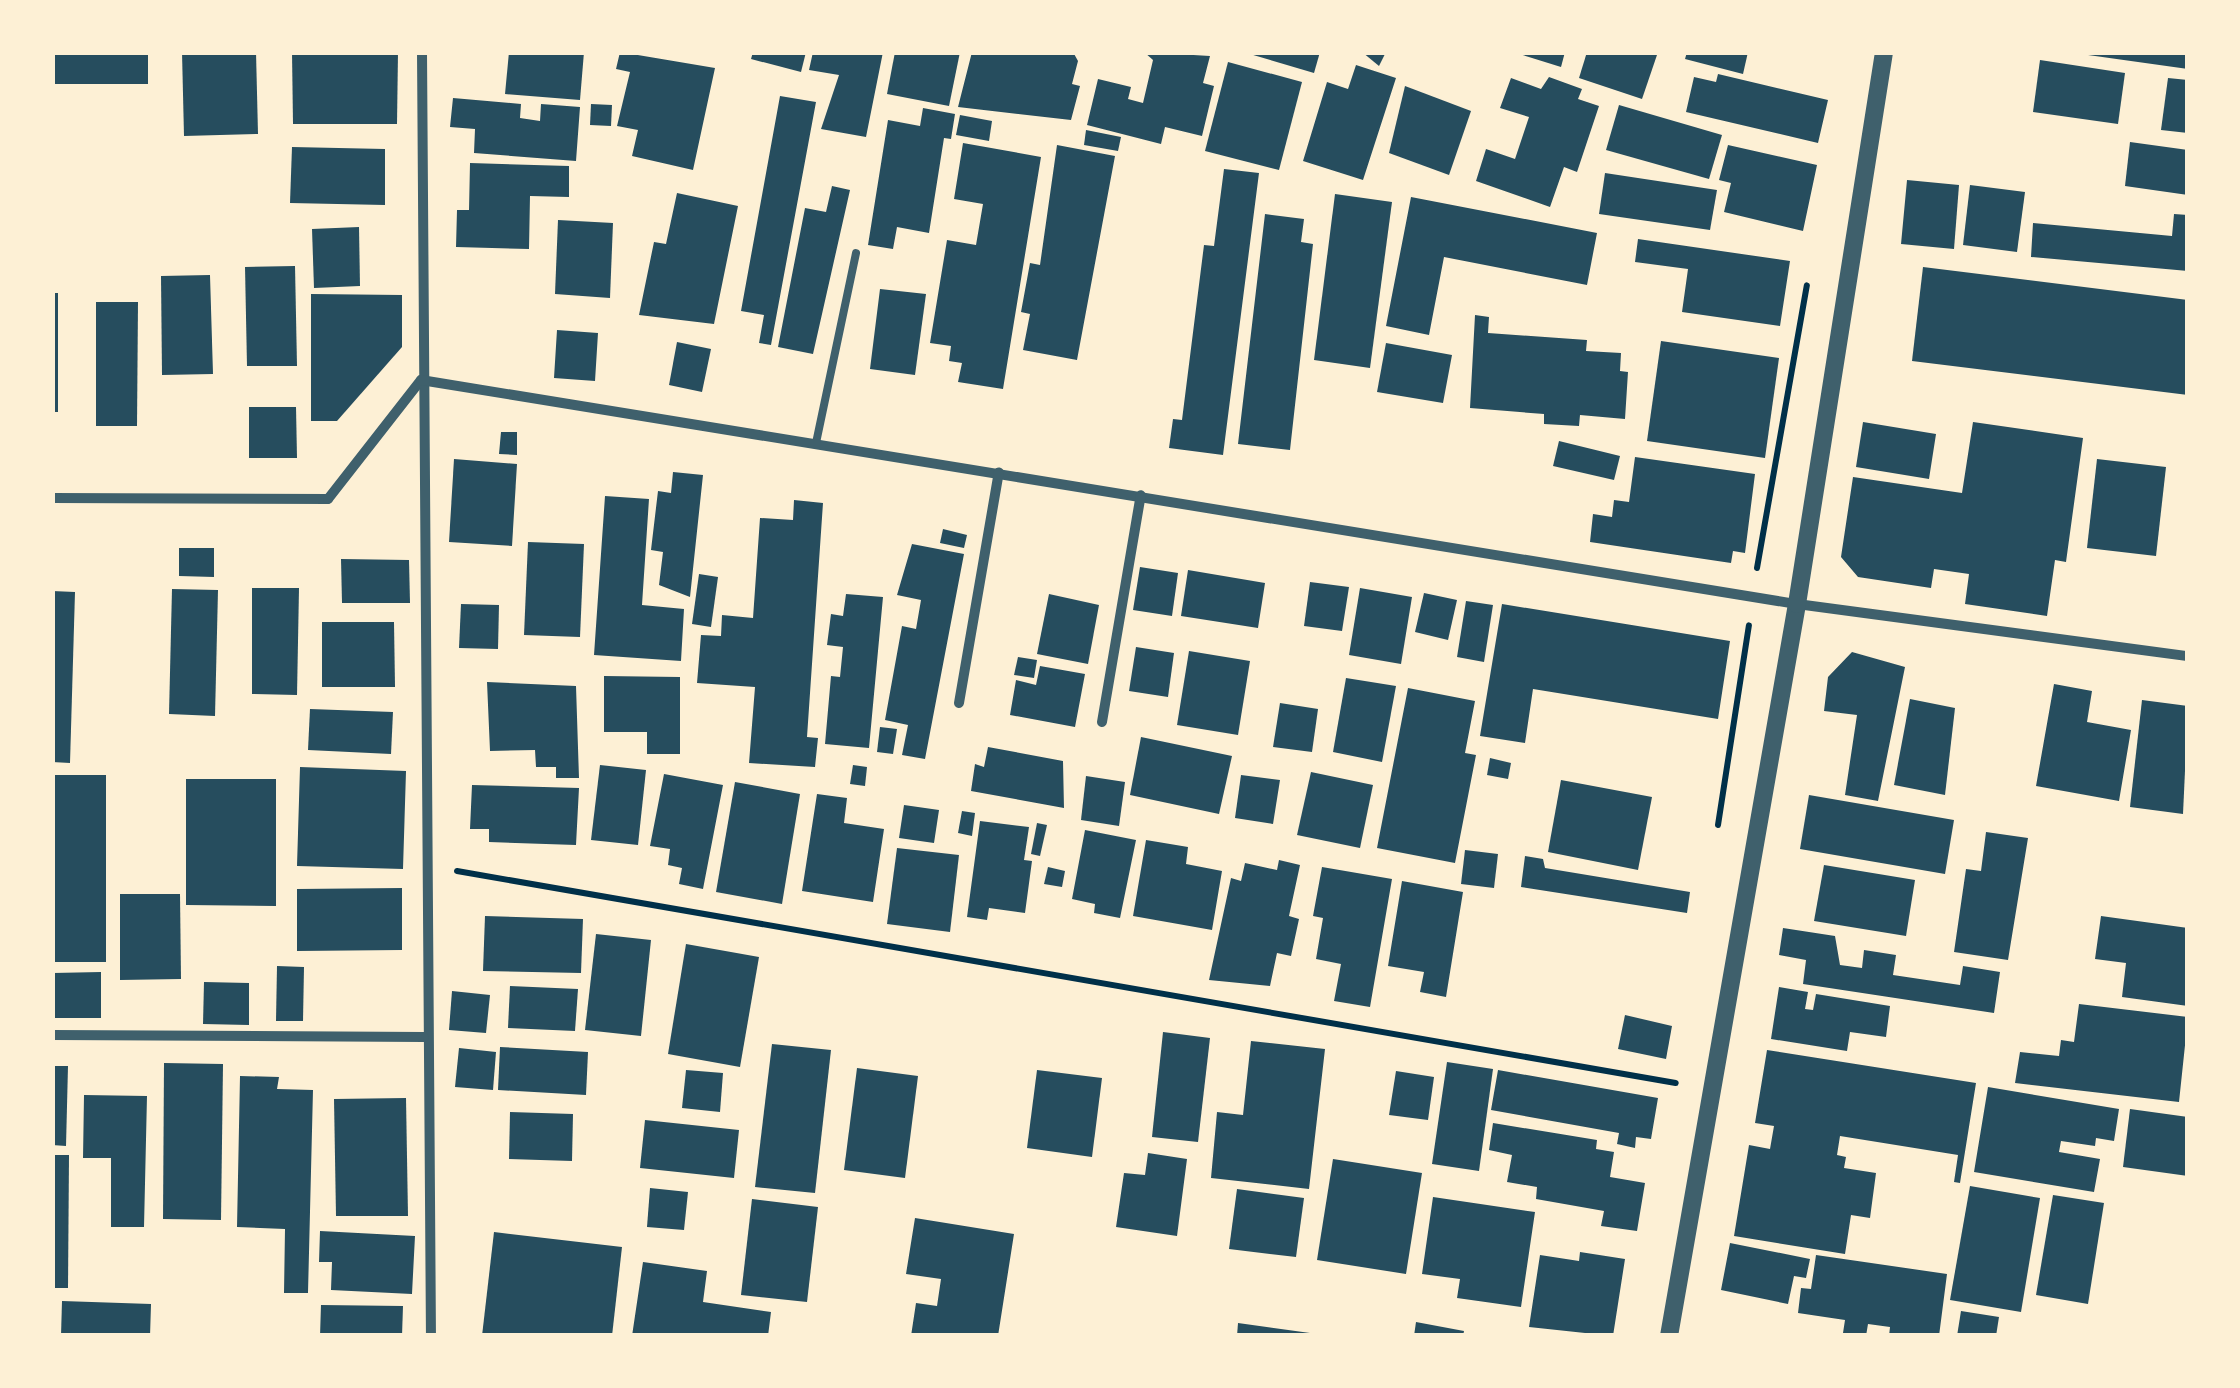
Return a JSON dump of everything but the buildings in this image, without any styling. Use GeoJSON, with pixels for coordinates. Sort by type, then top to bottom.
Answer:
{"type":"FeatureCollection","features":[{"type":"Feature","properties":{"kind":"street"},"geometry":{"type":"LineString","coordinates":[[422,52],[424,1036],[431,1336]]}},
{"type":"Feature","properties":{"kind":"street"},"geometry":{"type":"LineString","coordinates":[[1669,1336],[1708,1088],[1796,604],[1884,52]]}},
{"type":"Feature","properties":{"kind":"street"},"geometry":{"type":"LineString","coordinates":[[420,380],[1796,604],[2188,656]]}},
{"type":"Feature","properties":{"kind":"street"},"geometry":{"type":"LineString","coordinates":[[52,498],[328,498],[420,380]]}},
{"type":"Feature","properties":{"kind":"street"},"geometry":{"type":"LineString","coordinates":[[959,704],[1000,472]]}},
{"type":"Feature","properties":{"kind":"street"},"geometry":{"type":"LineString","coordinates":[[1102,722],[1141,495]]}},
{"type":"Feature","properties":{"kind":"street"},"geometry":{"type":"LineString","coordinates":[[52,1035],[424,1036]]}},
{"type":"Feature","properties":{"kind":"lane"},"geometry":{"type":"LineString","coordinates":[[816,443],[856,253]]}},
{"type":"Feature","properties":{"kind":"path"},"geometry":{"type":"LineString","coordinates":[[1717,830],[1752,597],[1810,266]]}},
{"type":"Feature","properties":{"kind":"path"},"geometry":{"type":"LineString","coordinates":[[426,866],[1708,1088]]}},
{"type":"Feature","properties":{"kind":"path"},"geometry":{"type":"LineString","coordinates":[[1673,1102],[1679,1063]]}}]}
